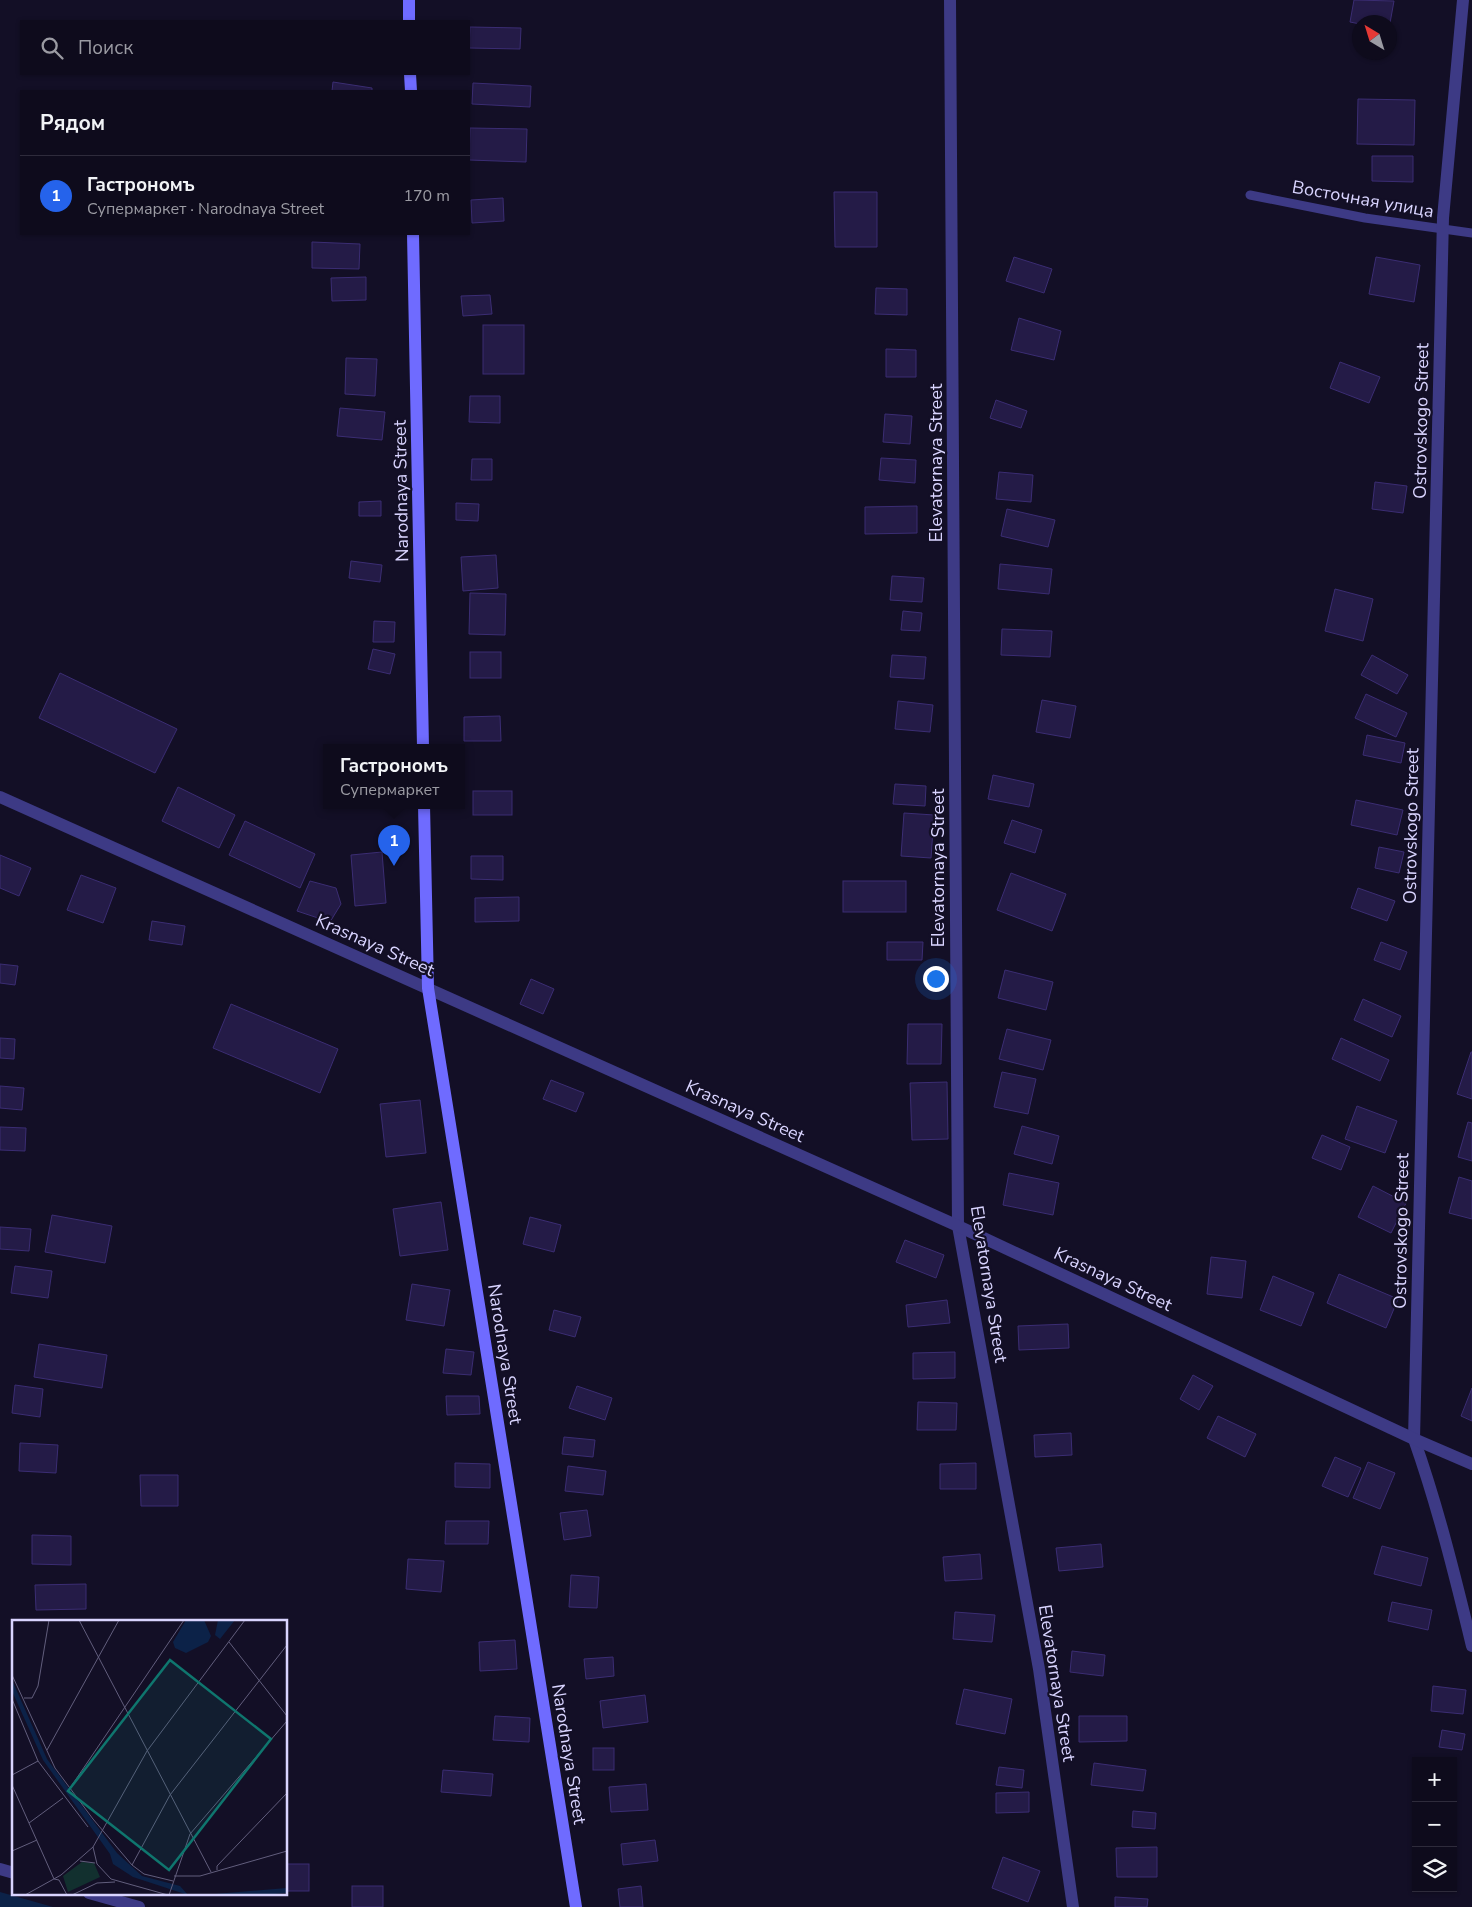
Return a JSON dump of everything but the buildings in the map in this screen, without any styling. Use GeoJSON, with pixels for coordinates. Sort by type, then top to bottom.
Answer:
{"type":"FeatureCollection","features":[{"type":"Feature","properties":{"kind":"main road"},"geometry":{"type":"LineString","coordinates":[[409,0],[409,20]]}},
{"type":"Feature","properties":{"kind":"main road"},"geometry":{"type":"LineString","coordinates":[[410,75],[411,90]]}},
{"type":"Feature","properties":{"kind":"main road","name":"Narodnaya Street"},"geometry":{"type":"LineString","coordinates":[[414,235],[423,744]]}},
{"type":"Feature","properties":{"kind":"main road","name":"Narodnaya Street"},"geometry":{"type":"LineString","coordinates":[[424,809],[428,988],[576,1907]]}},
{"type":"Feature","properties":{"kind":"street","name":"Elevatornaya Street"},"geometry":{"type":"LineString","coordinates":[[950,0],[958,1226],[1039,1669],[1073,1907]]}},
{"type":"Feature","properties":{"kind":"street","name":"Ostrovskogo Street"},"geometry":{"type":"LineString","coordinates":[[1463,0],[1443,228],[1414,1439],[1446,1542],[1472,1646]]}},
{"type":"Feature","properties":{"kind":"street","name":"Krasnaya Street"},"geometry":{"type":"LineString","coordinates":[[0,797],[958,1226],[1414,1439],[1472,1464]]}},
{"type":"Feature","properties":{"kind":"street"},"geometry":{"type":"LineString","coordinates":[[0,1868],[12,1872]]}},
{"type":"Feature","properties":{"kind":"street"},"geometry":{"type":"LineString","coordinates":[[92,1894],[139,1907]]}},
{"type":"Feature","properties":{"kind":"lane","name":"Восточная улица"},"geometry":{"type":"LineString","coordinates":[[1250,195],[1365,218],[1472,233]]}},
{"type":"Feature","properties":{"kind":"water"},"geometry":{"type":"Polygon","coordinates":[[[0,1892],[53,1907],[0,1907],[0,1892]]]}},
{"type":"Feature","properties":{"kind":"place","name":"Гастрономъ"},"geometry":{"type":"Point","coordinates":[394,866]}}]}
